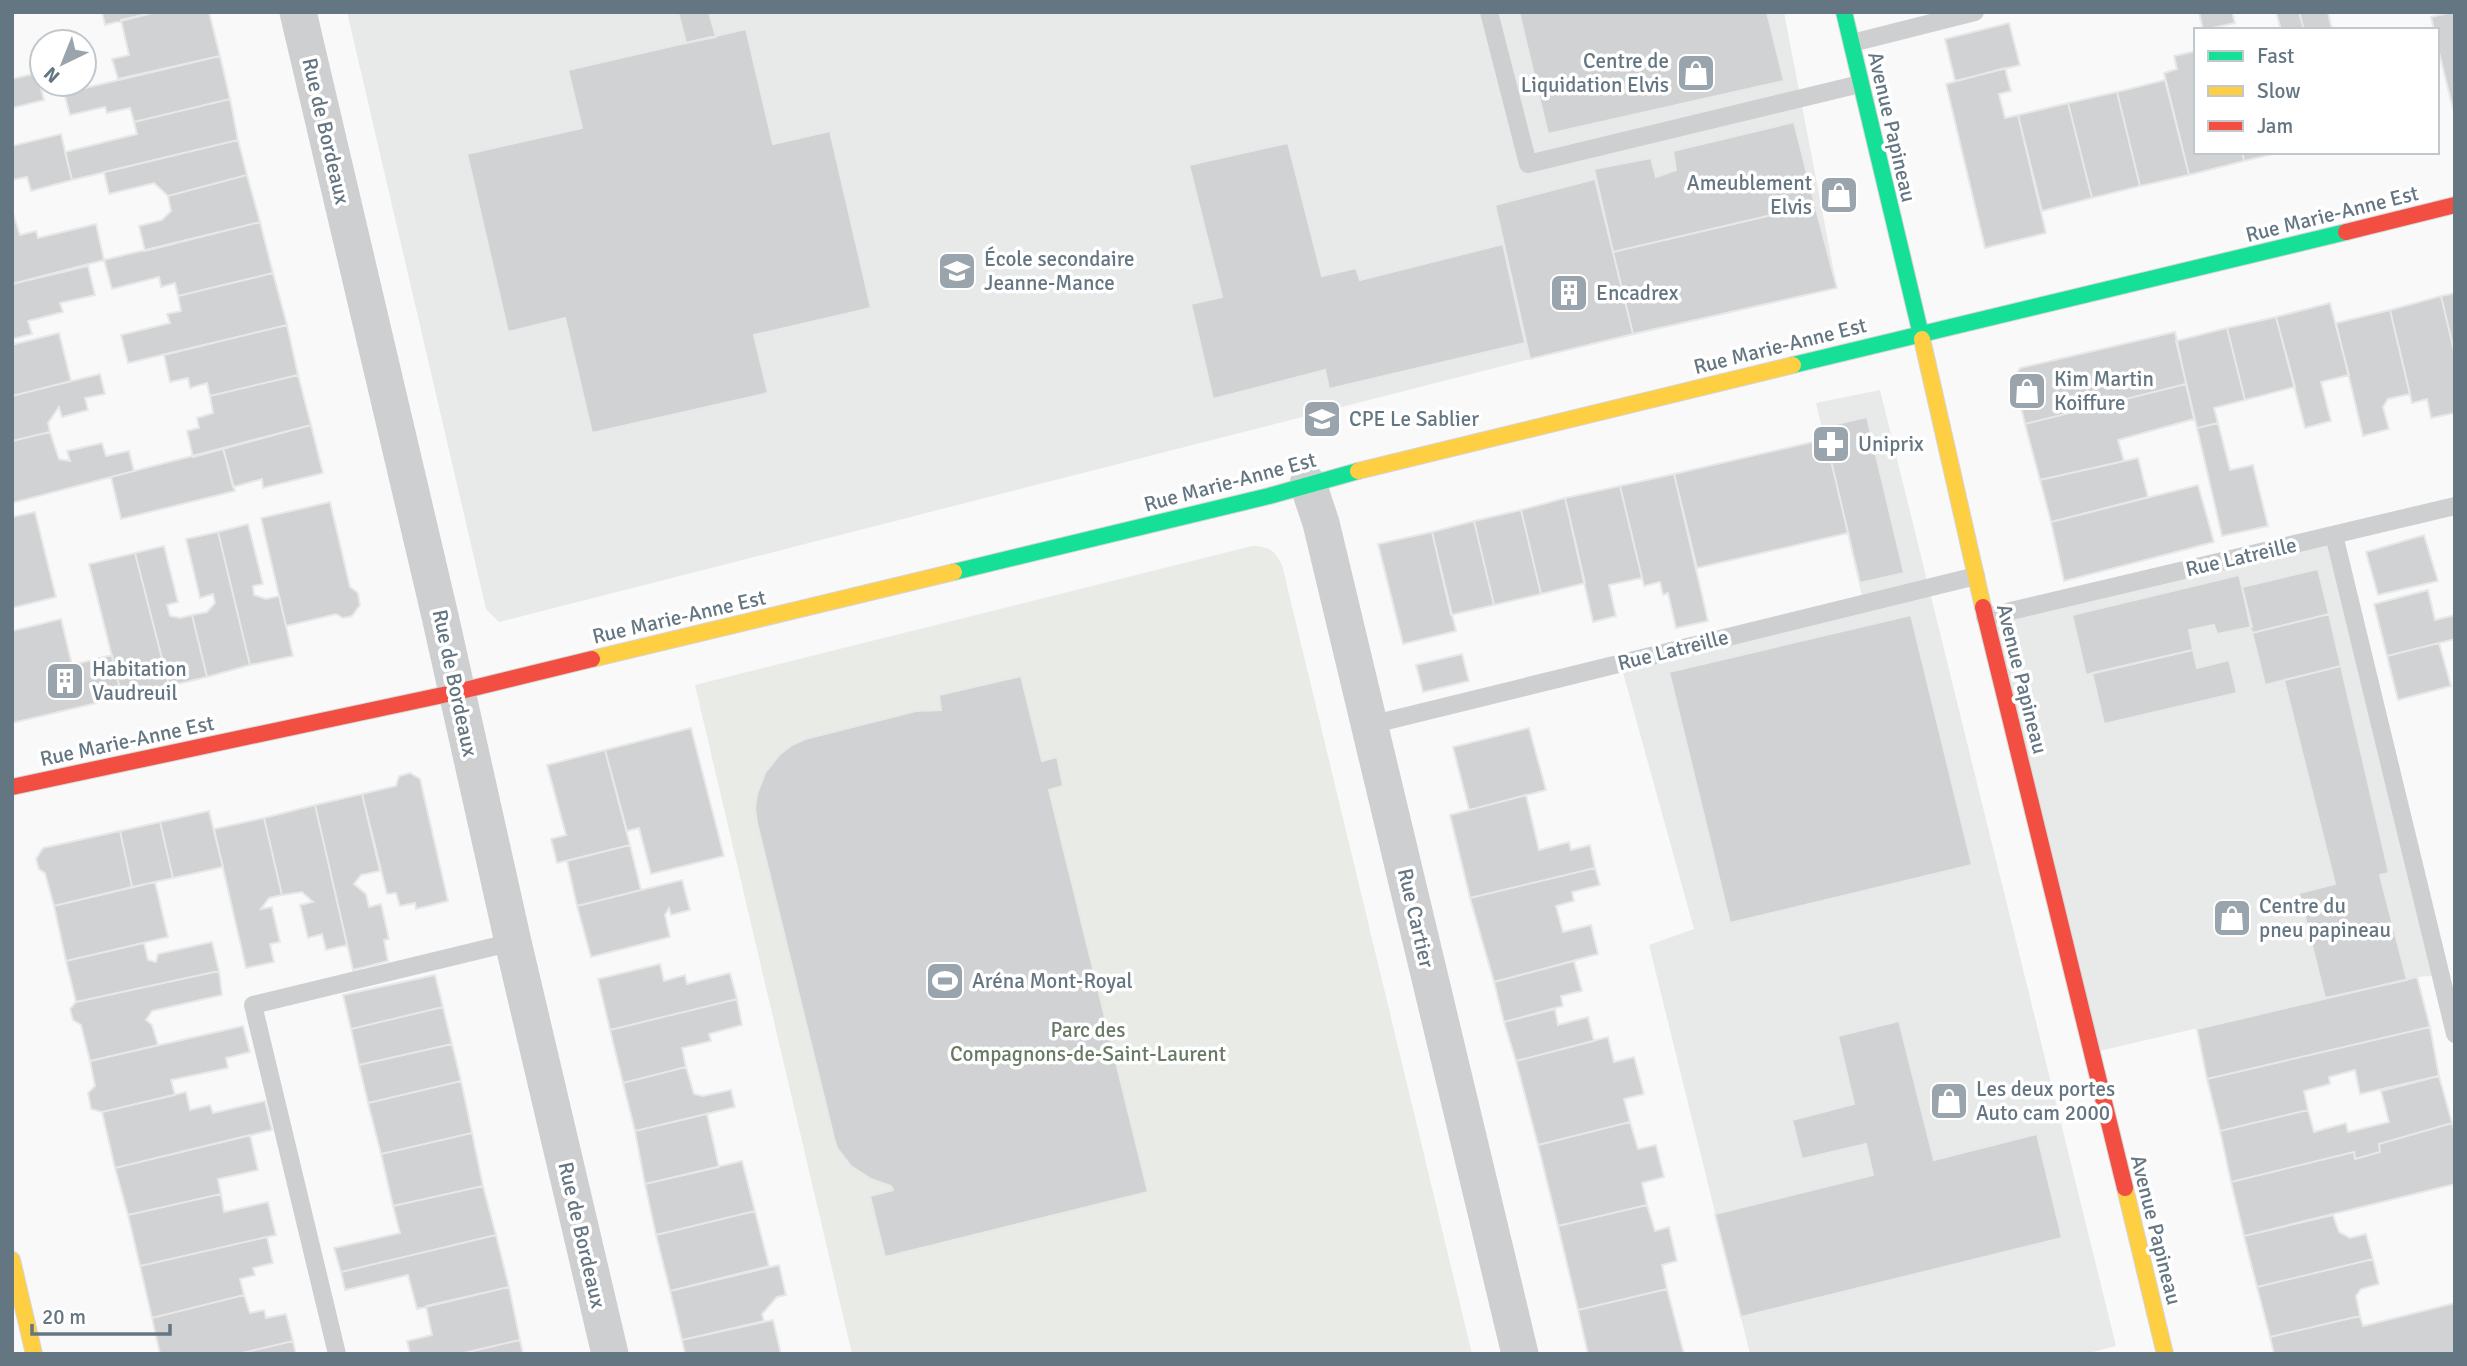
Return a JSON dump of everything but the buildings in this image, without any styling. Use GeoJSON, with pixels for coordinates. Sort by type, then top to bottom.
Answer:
{"type":"FeatureCollection","features":[{"type":"Feature","properties":{"kind":"street","name":"Rue de Bordeaux"},"geometry":{"type":"LineString","coordinates":[[298,12],[610,1354]]}},
{"type":"Feature","properties":{"kind":"street","name":"Avenue Papineau"},"geometry":{"type":"LineString","coordinates":[[1844,12],[1922,334],[1985,617],[2165,1354]]}},
{"type":"Feature","properties":{"kind":"street","name":"Rue Marie-Anne Est"},"geometry":{"type":"LineString","coordinates":[[12,787],[457,692],[2455,205]]}},
{"type":"Feature","properties":{"kind":"street","name":"Rue Cartier"},"geometry":{"type":"LineString","coordinates":[[1308,484],[1321,523],[1370,724],[1520,1354]]}},
{"type":"Feature","properties":{"kind":"street"},"geometry":{"type":"LineString","coordinates":[[12,1260],[34,1354]]}},
{"type":"Feature","properties":{"kind":"lane"},"geometry":{"type":"LineString","coordinates":[[1489,12],[1528,164],[1860,84]]}},
{"type":"Feature","properties":{"kind":"lane"},"geometry":{"type":"LineString","coordinates":[[1852,43],[1975,12]]}},
{"type":"Feature","properties":{"kind":"lane","name":"Rue Latreille"},"geometry":{"type":"LineString","coordinates":[[1985,617],[2455,506]]}},
{"type":"Feature","properties":{"kind":"lane"},"geometry":{"type":"LineString","coordinates":[[2334,535],[2455,1034]]}},
{"type":"Feature","properties":{"kind":"lane","name":"Rue Latreille"},"geometry":{"type":"LineString","coordinates":[[1370,724],[1976,576]]}},
{"type":"Feature","properties":{"kind":"lane"},"geometry":{"type":"LineString","coordinates":[[337,1354],[253,1005],[513,942]]}},
{"type":"Feature","properties":{"kind":"shaded area","name":"École secondaire Jeanne-Mance"},"geometry":{"type":"Polygon","coordinates":[[[347,12],[1784,12],[1837,288],[1530,359],[499,622],[486,609],[347,12]]]}},
{"type":"Feature","properties":{"kind":"shaded area"},"geometry":{"type":"Polygon","coordinates":[[[1880,390],[2116,1346],[2085,1354],[1750,1354],[1649,945],[1694,929],[1619,658],[1862,596],[1816,403],[1880,390]]]}},
{"type":"Feature","properties":{"kind":"shaded area"},"geometry":{"type":"Polygon","coordinates":[[[2334,535],[2440,975],[2417,977],[2095,1052],[1985,617],[2334,535]]]}},
{"type":"Feature","properties":{"kind":"green space","name":"Parc des Compagnons-de-Saint-Laurent"},"geometry":{"type":"Polygon","coordinates":[[[1252,546],[1271,550],[1282,565],[1472,1354],[852,1354],[695,685],[1252,546]]]}},
{"type":"Feature","properties":{"kind":"traffic: fast"},"geometry":{"type":"LineString","coordinates":[[1844,12],[1922,339]]}},
{"type":"Feature","properties":{"kind":"traffic: fast"},"geometry":{"type":"LineString","coordinates":[[1793,365],[2346,232]]}},
{"type":"Feature","properties":{"kind":"traffic: fast"},"geometry":{"type":"LineString","coordinates":[[954,572],[1269,496],[1358,471]]}},
{"type":"Feature","properties":{"kind":"traffic: slow"},"geometry":{"type":"LineString","coordinates":[[1922,339],[1983,607]]}},
{"type":"Feature","properties":{"kind":"traffic: slow"},"geometry":{"type":"LineString","coordinates":[[1358,471],[1793,365]]}},
{"type":"Feature","properties":{"kind":"traffic: slow"},"geometry":{"type":"LineString","coordinates":[[592,659],[954,572]]}},
{"type":"Feature","properties":{"kind":"traffic: slow"},"geometry":{"type":"LineString","coordinates":[[2125,1188],[2165,1354]]}},
{"type":"Feature","properties":{"kind":"traffic: slow"},"geometry":{"type":"LineString","coordinates":[[12,1260],[34,1354]]}},
{"type":"Feature","properties":{"kind":"traffic: jam"},"geometry":{"type":"LineString","coordinates":[[2346,232],[2455,205]]}},
{"type":"Feature","properties":{"kind":"traffic: jam"},"geometry":{"type":"LineString","coordinates":[[1983,607],[2125,1188]]}},
{"type":"Feature","properties":{"kind":"traffic: jam"},"geometry":{"type":"LineString","coordinates":[[12,787],[457,692],[592,659]]}},
{"type":"Feature","properties":{"kind":"place","name":"Centre de Liquidation Elvis"},"geometry":{"type":"Point","coordinates":[1696,73]}},
{"type":"Feature","properties":{"kind":"place","name":"Ameublement Elvis"},"geometry":{"type":"Point","coordinates":[1839,195]}},
{"type":"Feature","properties":{"kind":"place","name":"École secondaire Jeanne-Mance"},"geometry":{"type":"Point","coordinates":[957,271]}},
{"type":"Feature","properties":{"kind":"place","name":"Encadrex"},"geometry":{"type":"Point","coordinates":[1569,293]}},
{"type":"Feature","properties":{"kind":"place","name":"Kim Martin Koiffure"},"geometry":{"type":"Point","coordinates":[2027,391]}},
{"type":"Feature","properties":{"kind":"place","name":"CPE Le Sablier"},"geometry":{"type":"Point","coordinates":[1322,419]}},
{"type":"Feature","properties":{"kind":"place","name":"Uniprix"},"geometry":{"type":"Point","coordinates":[1831,444]}},
{"type":"Feature","properties":{"kind":"place","name":"Habitation Vaudreuil"},"geometry":{"type":"Point","coordinates":[65,681]}},
{"type":"Feature","properties":{"kind":"place","name":"Centre du pneu papineau"},"geometry":{"type":"Point","coordinates":[2232,918]}},
{"type":"Feature","properties":{"kind":"place","name":"Aréna Mont-Royal"},"geometry":{"type":"Point","coordinates":[945,981]}},
{"type":"Feature","properties":{"kind":"place","name":"Les deux portes Auto cam 2000"},"geometry":{"type":"Point","coordinates":[1949,1101]}}]}
